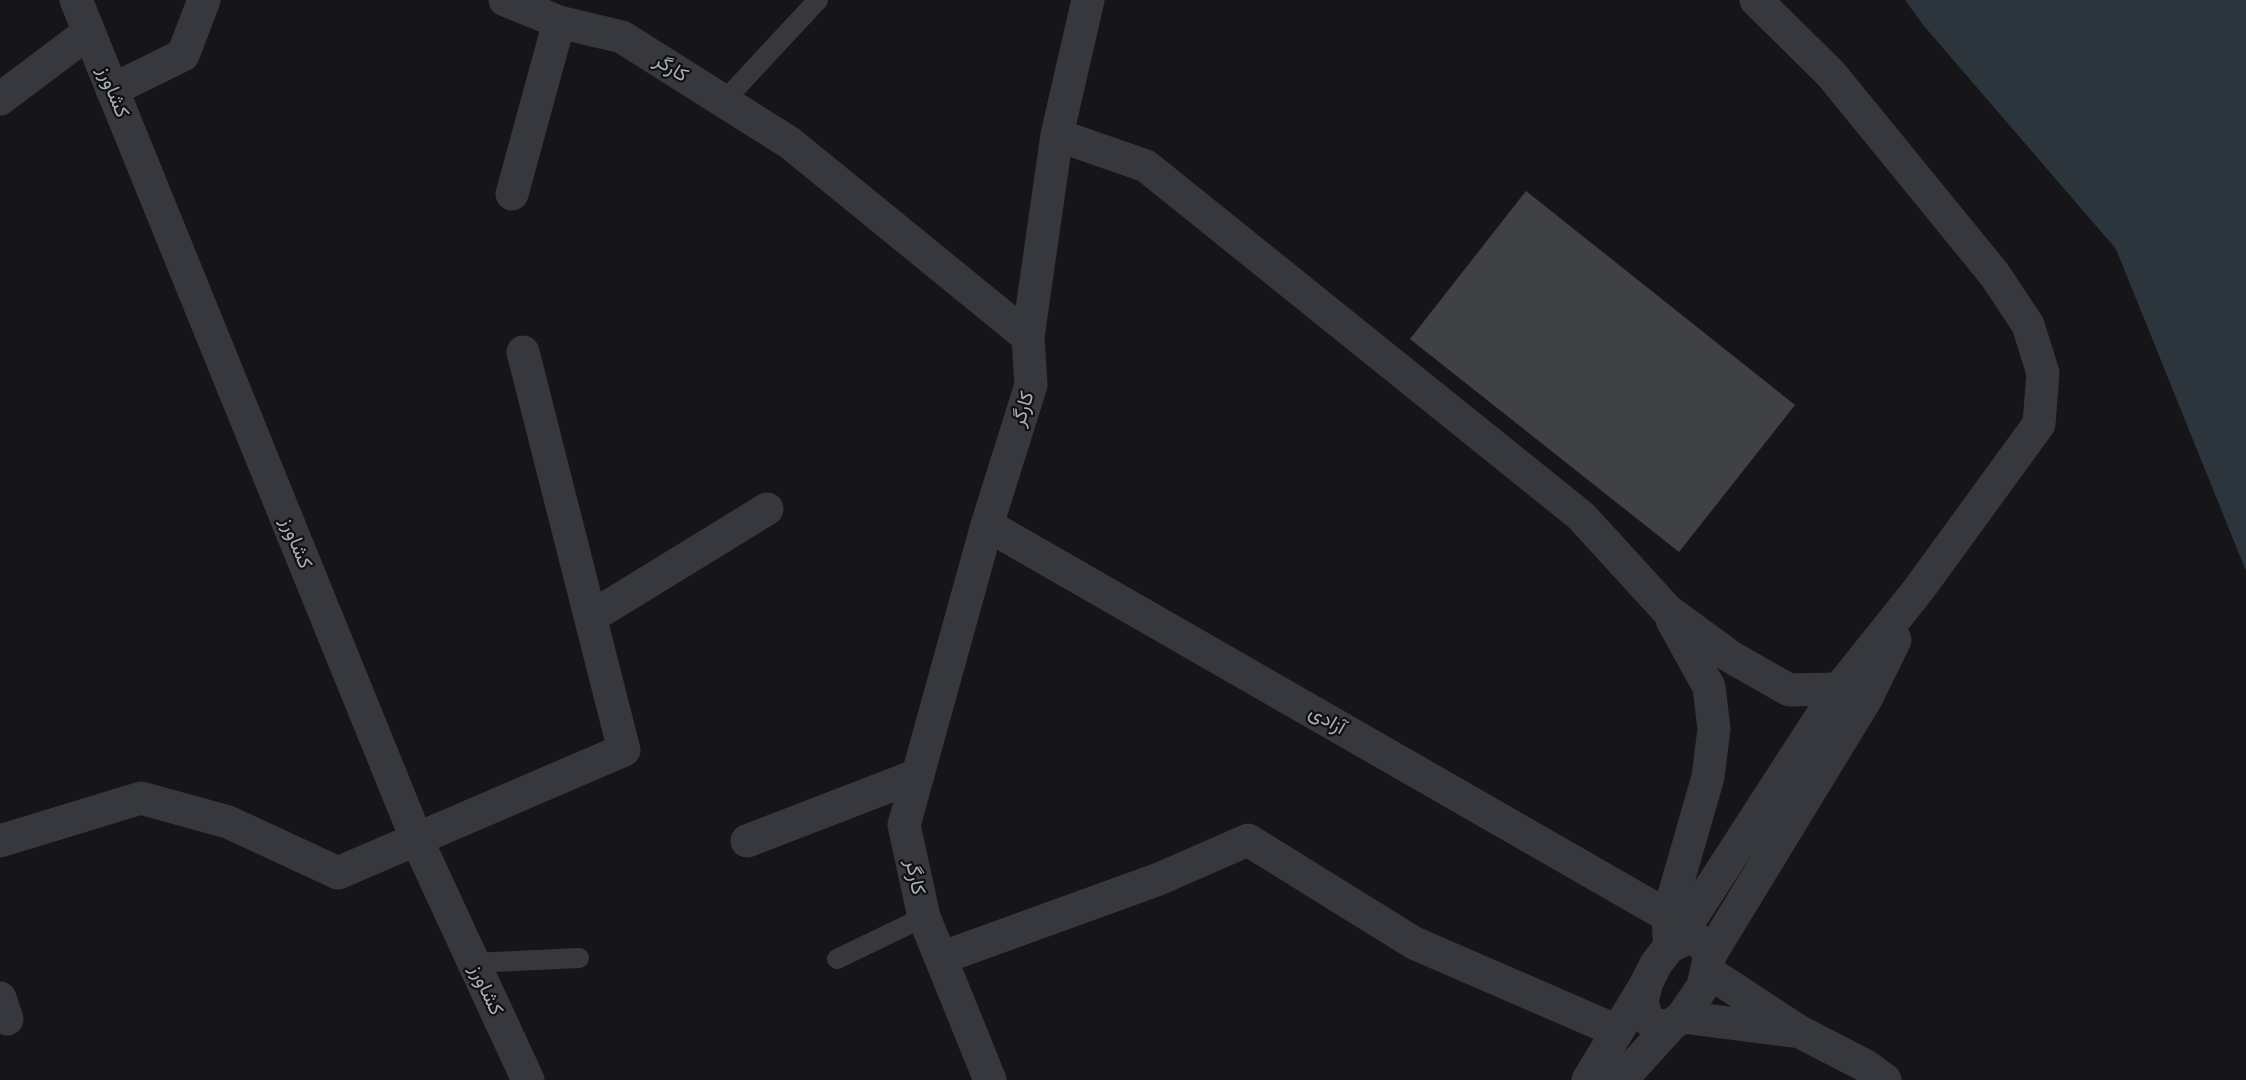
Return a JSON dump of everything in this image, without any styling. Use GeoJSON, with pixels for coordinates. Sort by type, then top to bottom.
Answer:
{"type":"FeatureCollection","features":[{"type":"Feature","properties":{"kind":"street","name":"کشاورز"},"geometry":{"type":"LineString","coordinates":[[76,0],[417,840],[528,1080]]}},
{"type":"Feature","properties":{"kind":"street"},"geometry":{"type":"LineString","coordinates":[[112,90],[183,55],[204,0]]}},
{"type":"Feature","properties":{"kind":"street","name":"کارگر"},"geometry":{"type":"LineString","coordinates":[[505,0],[559,22],[622,37],[790,143],[1028,337],[1032,385],[987,525],[904,825],[924,917],[990,1080]]}},
{"type":"Feature","properties":{"kind":"street"},"geometry":{"type":"LineString","coordinates":[[1028,337],[1057,135],[1088,0]]}},
{"type":"Feature","properties":{"kind":"street"},"geometry":{"type":"LineString","coordinates":[[1588,1080],[1647,982],[1671,935],[1839,689],[1919,589],[2039,424],[2043,373],[2028,325],[1995,275],[1831,74],[1756,0]]}},
{"type":"Feature","properties":{"kind":"street"},"geometry":{"type":"LineString","coordinates":[[512,194],[559,22]]}},
{"type":"Feature","properties":{"kind":"street"},"geometry":{"type":"LineString","coordinates":[[0,99],[89,32]]}},
{"type":"Feature","properties":{"kind":"street"},"geometry":{"type":"LineString","coordinates":[[1057,135],[1146,166],[1581,516],[1667,610],[1731,657],[1789,690],[1839,689]]}},
{"type":"Feature","properties":{"kind":"street"},"geometry":{"type":"LineString","coordinates":[[0,841],[141,798],[228,822],[338,873],[624,750],[523,352]]}},
{"type":"Feature","properties":{"kind":"street"},"geometry":{"type":"LineString","coordinates":[[591,617],[767,509]]}},
{"type":"Feature","properties":{"kind":"street","name":"آزادی"},"geometry":{"type":"LineString","coordinates":[[987,525],[1671,935]]}},
{"type":"Feature","properties":{"kind":"street"},"geometry":{"type":"LineString","coordinates":[[1621,1080],[1677,1020],[1703,986],[1708,963],[1866,699],[1919,589]]}},
{"type":"Feature","properties":{"kind":"street"},"geometry":{"type":"LineString","coordinates":[[1667,610],[1709,687],[1714,729],[1708,777],[1671,935]]}},
{"type":"Feature","properties":{"kind":"street"},"geometry":{"type":"LineString","coordinates":[[747,841],[918,775]]}},
{"type":"Feature","properties":{"kind":"street"},"geometry":{"type":"LineString","coordinates":[[941,958],[1159,879],[1248,840],[1414,943],[1617,1031]]}},
{"type":"Feature","properties":{"kind":"street"},"geometry":{"type":"LineString","coordinates":[[1671,935],[1685,939],[1697,939],[1704,946],[1708,963],[1800,1032],[1866,1066],[1885,1080]]}},
{"type":"Feature","properties":{"kind":"street"},"geometry":{"type":"LineString","coordinates":[[1647,982],[1642,1001],[1646,1017],[1662,1026],[1677,1020],[1800,1032]]}},
{"type":"Feature","properties":{"kind":"lane"},"geometry":{"type":"LineString","coordinates":[[724,101],[818,0]]}},
{"type":"Feature","properties":{"kind":"lane"},"geometry":{"type":"LineString","coordinates":[[837,959],[924,917]]}},
{"type":"Feature","properties":{"kind":"lane"},"geometry":{"type":"LineString","coordinates":[[473,963],[579,958]]}},
{"type":"Feature","properties":{"kind":"shaded area"},"geometry":{"type":"Polygon","coordinates":[[[1905,0],[2246,0],[2246,571],[2116,249],[1924,26],[1905,0]]]}},
{"type":"Feature","properties":{"kind":"building"},"geometry":{"type":"Polygon","coordinates":[[[1526,191],[1795,405],[1679,552],[1410,339],[1526,191]]]}}]}
